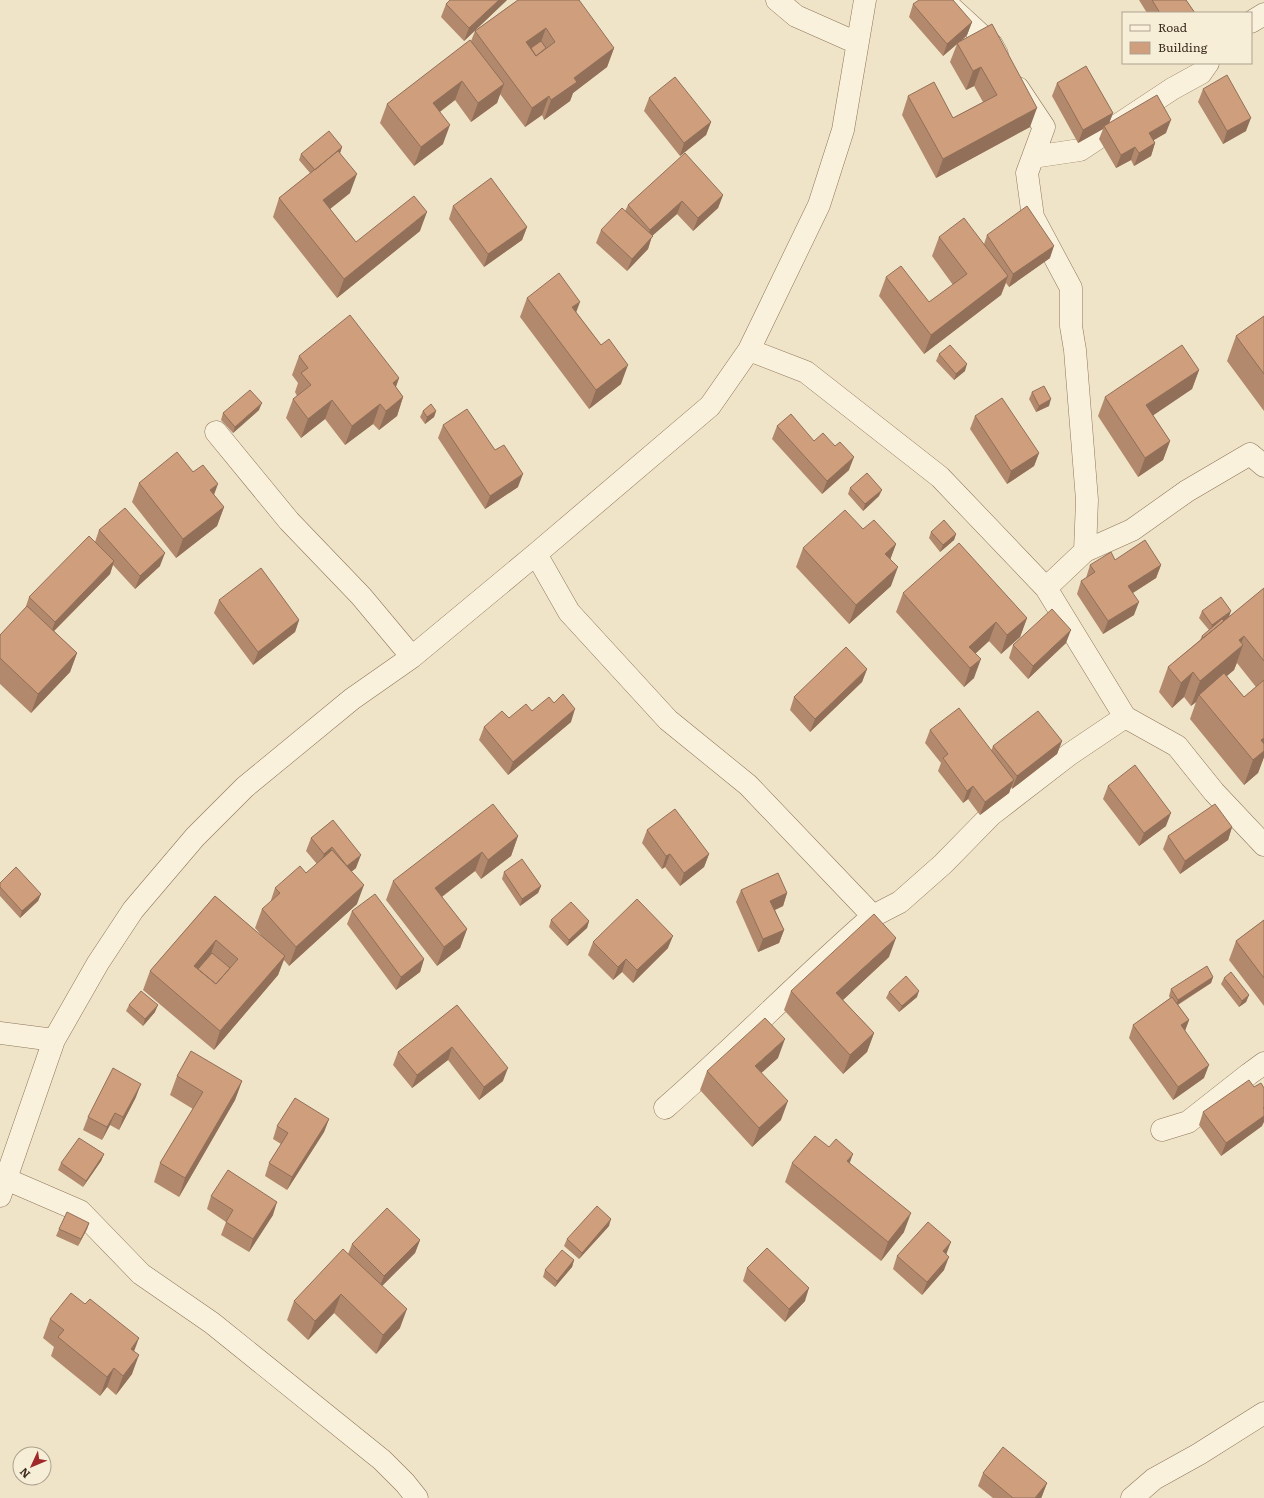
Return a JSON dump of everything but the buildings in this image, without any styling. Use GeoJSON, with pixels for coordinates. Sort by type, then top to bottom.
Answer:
{"type":"FeatureCollection","features":[{"type":"Feature","properties":{"kind":"street"},"geometry":{"type":"LineString","coordinates":[[777,0],[796,16],[857,43]]}},
{"type":"Feature","properties":{"kind":"street"},"geometry":{"type":"LineString","coordinates":[[417,1498],[405,1482],[376,1455],[212,1323],[141,1274],[80,1211],[3,1188],[54,1040],[98,962],[133,910],[195,837],[245,787],[352,699],[412,657],[710,406],[748,350],[819,205],[843,130],[865,0]]}},
{"type":"Feature","properties":{"kind":"street"},"geometry":{"type":"LineString","coordinates":[[943,0],[992,45],[1044,127],[1027,174],[1033,217],[1071,288],[1071,326],[1076,350],[1087,500],[1085,551]]}},
{"type":"Feature","properties":{"kind":"street"},"geometry":{"type":"LineString","coordinates":[[1252,21],[1264,14]]}},
{"type":"Feature","properties":{"kind":"street"},"geometry":{"type":"LineString","coordinates":[[1033,158],[1080,150],[1172,89],[1201,73],[1207,64]]}},
{"type":"Feature","properties":{"kind":"street"},"geometry":{"type":"LineString","coordinates":[[748,350],[806,372],[940,477],[1046,588],[1125,717],[1177,746],[1214,792],[1264,845]]}},
{"type":"Feature","properties":{"kind":"street"},"geometry":{"type":"LineString","coordinates":[[216,432],[289,521],[360,596],[412,657]]}},
{"type":"Feature","properties":{"kind":"street"},"geometry":{"type":"LineString","coordinates":[[1046,588],[1085,551],[1132,530],[1187,491],[1250,454],[1264,466]]}},
{"type":"Feature","properties":{"kind":"street"},"geometry":{"type":"LineString","coordinates":[[536,554],[569,612],[668,720],[748,785],[873,916]]}},
{"type":"Feature","properties":{"kind":"street"},"geometry":{"type":"LineString","coordinates":[[665,1108],[716,1063],[764,1016],[873,916],[900,902],[943,864],[991,815],[1070,754],[1125,717]]}},
{"type":"Feature","properties":{"kind":"street"},"geometry":{"type":"LineString","coordinates":[[0,1033],[54,1040]]}},
{"type":"Feature","properties":{"kind":"street"},"geometry":{"type":"LineString","coordinates":[[1162,1130],[1188,1122],[1264,1064]]}},
{"type":"Feature","properties":{"kind":"street"},"geometry":{"type":"LineString","coordinates":[[1132,1498],[1154,1479],[1199,1454],[1264,1413]]}}]}
